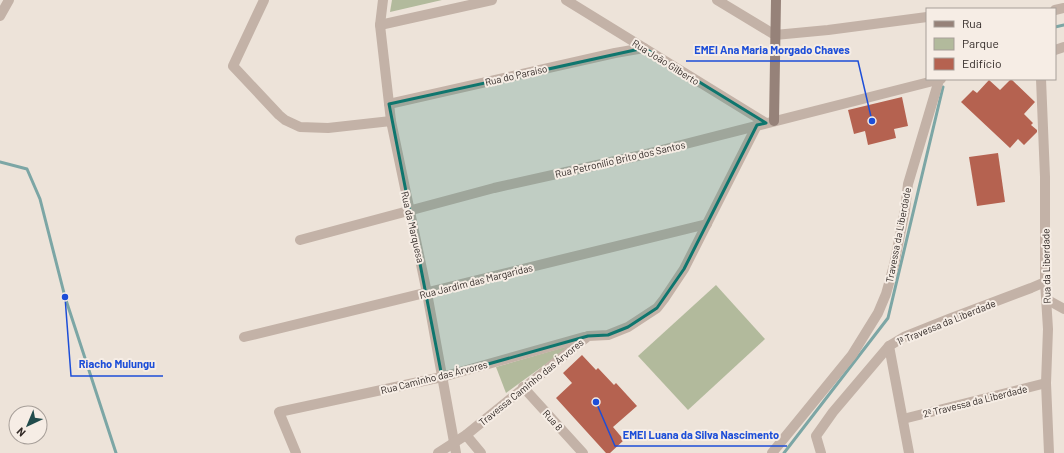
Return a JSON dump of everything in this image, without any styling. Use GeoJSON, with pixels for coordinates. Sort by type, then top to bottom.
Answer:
{"type":"FeatureCollection","features":[{"type":"Feature","properties":{"kind":"street"},"geometry":{"type":"LineString","coordinates":[[0,16],[9,0]]}},
{"type":"Feature","properties":{"kind":"street"},"geometry":{"type":"LineString","coordinates":[[264,0],[233,66],[279,115],[285,120],[300,127],[328,128],[391,121]]}},
{"type":"Feature","properties":{"kind":"street","name":"Rua da Marquesa"},"geometry":{"type":"LineString","coordinates":[[383,0],[380,25],[391,121],[427,293],[455,448]]}},
{"type":"Feature","properties":{"kind":"street"},"geometry":{"type":"LineString","coordinates":[[380,25],[492,0]]}},
{"type":"Feature","properties":{"kind":"street","name":"Rua João Gilberto"},"geometry":{"type":"LineString","coordinates":[[566,0],[766,123]]}},
{"type":"Feature","properties":{"kind":"street"},"geometry":{"type":"LineString","coordinates":[[718,0],[775,36],[926,17]]}},
{"type":"Feature","properties":{"kind":"street"},"geometry":{"type":"LineString","coordinates":[[766,123],[775,36],[776,0]]}},
{"type":"Feature","properties":{"kind":"street","name":"Rua do Paraíso"},"geometry":{"type":"LineString","coordinates":[[389,104],[615,53],[644,48]]}},
{"type":"Feature","properties":{"kind":"street","name":"Rua Petronílio Brito dos Santos"},"geometry":{"type":"LineString","coordinates":[[300,240],[494,188],[642,155],[936,80]]}},
{"type":"Feature","properties":{"kind":"street","name":"Travessa da Liberdade"},"geometry":{"type":"LineString","coordinates":[[772,453],[852,355],[867,333],[884,300],[894,266],[905,210],[908,184],[940,80]]}},
{"type":"Feature","properties":{"kind":"street","name":"Rua da Liberdade"},"geometry":{"type":"LineString","coordinates":[[1041,80],[1045,177],[1045,282],[1048,351],[1046,382],[1049,453]]}},
{"type":"Feature","properties":{"kind":"street","name":"Travessa Caminho das Árvores"},"geometry":{"type":"LineString","coordinates":[[438,453],[455,448],[466,435],[588,336],[608,335],[622,330],[657,308],[684,269],[766,123]]}},
{"type":"Feature","properties":{"kind":"street","name":"Rua Jardim das Margaridas"},"geometry":{"type":"LineString","coordinates":[[244,338],[708,224]]}},
{"type":"Feature","properties":{"kind":"street","name":"1ª Travessa da Liberdade"},"geometry":{"type":"LineString","coordinates":[[821,453],[816,436],[833,412],[889,346],[904,337],[949,318],[1045,282]]}},
{"type":"Feature","properties":{"kind":"street"},"geometry":{"type":"LineString","coordinates":[[1046,300],[1064,309]]}},
{"type":"Feature","properties":{"kind":"street","name":"Rua Caminho das Árvores"},"geometry":{"type":"LineString","coordinates":[[296,453],[279,412],[442,377],[588,336]]}},
{"type":"Feature","properties":{"kind":"street"},"geometry":{"type":"LineString","coordinates":[[889,346],[909,453]]}},
{"type":"Feature","properties":{"kind":"street","name":"2ª Travessa da Liberdade"},"geometry":{"type":"LineString","coordinates":[[903,419],[1046,382]]}},
{"type":"Feature","properties":{"kind":"street","name":"Rua 8"},"geometry":{"type":"LineString","coordinates":[[523,388],[583,453]]}},
{"type":"Feature","properties":{"kind":"street"},"geometry":{"type":"LineString","coordinates":[[466,435],[481,453]]}},
{"type":"Feature","properties":{"kind":"highlighted area"},"geometry":{"type":"Polygon","coordinates":[[[644,48],[766,123],[757,125],[684,269],[657,308],[628,327],[608,335],[588,336],[442,377],[389,104],[644,48]]]}},
{"type":"Feature","properties":{"kind":"green space"},"geometry":{"type":"Polygon","coordinates":[[[392,0],[442,0],[390,12],[392,0]]]}},
{"type":"Feature","properties":{"kind":"green space"},"geometry":{"type":"Polygon","coordinates":[[[716,285],[765,339],[688,410],[638,356],[716,285]]]}},
{"type":"Feature","properties":{"kind":"green space"},"geometry":{"type":"Polygon","coordinates":[[[572,345],[506,393],[496,367],[572,345]]]}},
{"type":"Feature","properties":{"kind":"building"},"geometry":{"type":"Polygon","coordinates":[[[989,80],[1000,90],[1010,80],[1012,80],[1035,102],[1024,114],[1033,123],[1031,125],[1037,130],[1037,132],[1024,145],[1018,139],[1010,148],[961,102],[973,90],[977,93],[989,80]]]}},
{"type":"Feature","properties":{"kind":"building"},"geometry":{"type":"Polygon","coordinates":[[[902,97],[908,126],[894,129],[896,138],[868,145],[865,131],[854,134],[848,110],[902,97]]]}},
{"type":"Feature","properties":{"kind":"building"},"geometry":{"type":"Polygon","coordinates":[[[998,153],[1005,202],[977,206],[969,157],[998,153]]]}},
{"type":"Feature","properties":{"kind":"building"},"geometry":{"type":"Polygon","coordinates":[[[582,355],[596,370],[598,368],[614,385],[616,383],[637,406],[613,427],[624,440],[610,453],[606,453],[556,398],[572,383],[563,373],[582,355]]]}},
{"type":"Feature","properties":{"kind":"waterway"},"geometry":{"type":"LineString","coordinates":[[1056,27],[1064,25]]}},
{"type":"Feature","properties":{"kind":"waterway"},"geometry":{"type":"LineString","coordinates":[[784,453],[888,318],[943,87]]}},
{"type":"Feature","properties":{"kind":"waterway"},"geometry":{"type":"LineString","coordinates":[[0,162],[27,169],[40,199],[65,297],[116,453]]}},
{"type":"Feature","properties":{"kind":"place","name":"EMEI Ana Maria Morgado Chaves"},"geometry":{"type":"Point","coordinates":[872,121]}},
{"type":"Feature","properties":{"kind":"place","name":"Riacho Mulungu"},"geometry":{"type":"Point","coordinates":[65,297]}},
{"type":"Feature","properties":{"kind":"place","name":"EMEI Luana da Silva Nascimento"},"geometry":{"type":"Point","coordinates":[596,402]}}]}
